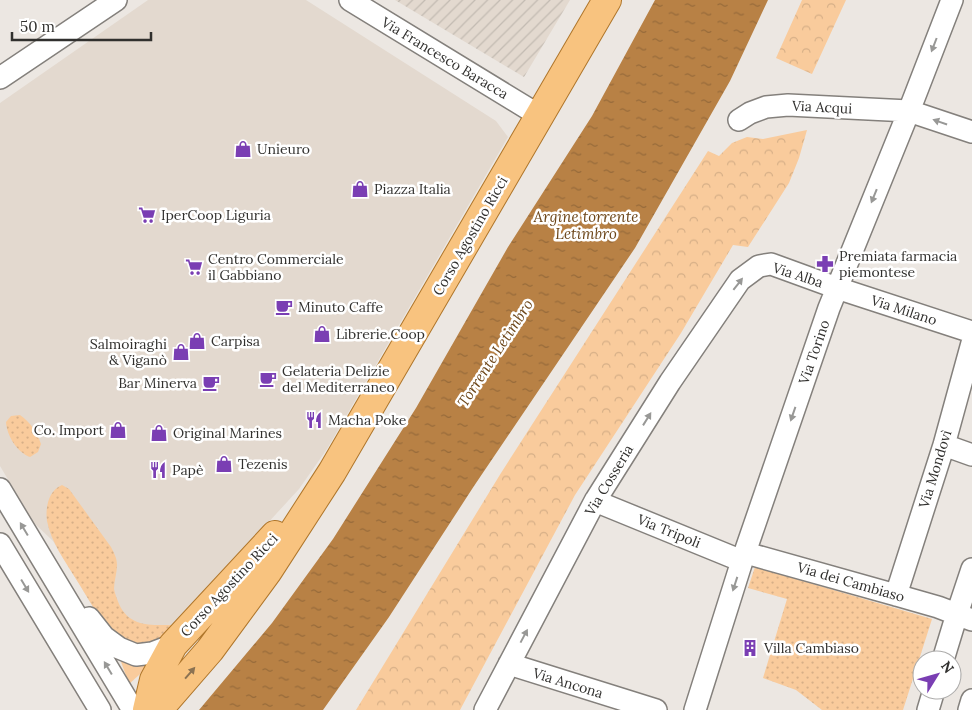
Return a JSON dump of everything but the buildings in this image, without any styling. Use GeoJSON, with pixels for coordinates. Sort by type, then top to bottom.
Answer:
{"type":"FeatureCollection","features":[{"type":"Feature","properties":{"kind":"main road","name":"Corso Agostino Ricci"},"geometry":{"type":"LineString","coordinates":[[158,710],[210,650],[268,571],[332,472],[607,0]]}},
{"type":"Feature","properties":{"kind":"main road","name":"Corso Agostino Ricci"},"geometry":{"type":"LineString","coordinates":[[147,710],[154,680],[173,645],[332,472]]}},
{"type":"Feature","properties":{"kind":"street"},"geometry":{"type":"LineString","coordinates":[[0,78],[116,0]]}},
{"type":"Feature","properties":{"kind":"street","name":"Via Francesco Baracca"},"geometry":{"type":"LineString","coordinates":[[350,0],[540,116]]}},
{"type":"Feature","properties":{"kind":"street","name":"Via Torino"},"geometry":{"type":"LineString","coordinates":[[695,710],[744,557],[829,308],[952,0]]}},
{"type":"Feature","properties":{"kind":"street","name":"Via Acqui"},"geometry":{"type":"LineString","coordinates":[[739,120],[750,113],[766,107],[788,105],[909,111],[972,132]]}},
{"type":"Feature","properties":{"kind":"street","name":"Via Alba"},"geometry":{"type":"LineString","coordinates":[[758,266],[771,264],[837,288]]}},
{"type":"Feature","properties":{"kind":"street","name":"Via Cosseria"},"geometry":{"type":"LineString","coordinates":[[485,710],[595,501],[670,382],[740,280],[758,266]]}},
{"type":"Feature","properties":{"kind":"street","name":"Via Milano"},"geometry":{"type":"LineString","coordinates":[[837,288],[972,332]]}},
{"type":"Feature","properties":{"kind":"street","name":"Via Mondovì"},"geometry":{"type":"LineString","coordinates":[[896,594],[944,445],[972,343]]}},
{"type":"Feature","properties":{"kind":"street"},"geometry":{"type":"LineString","coordinates":[[944,445],[972,455]]}},
{"type":"Feature","properties":{"kind":"street"},"geometry":{"type":"LineString","coordinates":[[0,489],[133,710]]}},
{"type":"Feature","properties":{"kind":"street","name":"Via Tripoli"},"geometry":{"type":"LineString","coordinates":[[595,501],[744,557]]}},
{"type":"Feature","properties":{"kind":"street"},"geometry":{"type":"LineString","coordinates":[[0,544],[100,710]]}},
{"type":"Feature","properties":{"kind":"street","name":"Via dei Cambiaso"},"geometry":{"type":"LineString","coordinates":[[744,557],[896,594],[964,617]]}},
{"type":"Feature","properties":{"kind":"street"},"geometry":{"type":"LineString","coordinates":[[948,650],[964,617],[972,569]]}},
{"type":"Feature","properties":{"kind":"street"},"geometry":{"type":"LineString","coordinates":[[50,573],[67,584],[104,637],[119,648],[136,655],[152,653],[173,645]]}},
{"type":"Feature","properties":{"kind":"street","name":"Via Ancona"},"geometry":{"type":"LineString","coordinates":[[509,664],[656,710]]}},
{"type":"Feature","properties":{"kind":"street"},"geometry":{"type":"LineString","coordinates":[[969,710],[972,700]]}},
{"type":"Feature","properties":{"kind":"shaded area","name":"Centro Commerciale il Gabbiano"},"geometry":{"type":"Polygon","coordinates":[[[148,0],[306,0],[496,121],[508,137],[327,449],[299,489],[165,635],[95,610],[53,541],[34,523],[0,466],[0,103],[148,0]]]}},
{"type":"Feature","properties":{"kind":"shaded area"},"geometry":{"type":"Polygon","coordinates":[[[395,0],[570,0],[524,77],[395,0]]]}},
{"type":"Feature","properties":{"kind":"green space"},"geometry":{"type":"Polygon","coordinates":[[[802,0],[846,0],[812,74],[776,58],[802,0]]]}},
{"type":"Feature","properties":{"kind":"green space"},"geometry":{"type":"Polygon","coordinates":[[[807,130],[789,183],[748,247],[733,245],[681,333],[575,495],[460,710],[356,710],[501,473],[708,151],[719,156],[732,143],[747,137],[763,139],[807,130]]]}},
{"type":"Feature","properties":{"kind":"green space"},"geometry":{"type":"Polygon","coordinates":[[[20,415],[33,428],[41,444],[38,452],[30,457],[17,447],[7,427],[6,422],[11,416],[20,415]]]}},
{"type":"Feature","properties":{"kind":"green space"},"geometry":{"type":"Polygon","coordinates":[[[62,485],[69,489],[113,551],[117,565],[114,589],[124,612],[142,624],[174,625],[158,639],[148,644],[138,645],[120,637],[101,619],[92,606],[59,551],[47,521],[47,505],[51,495],[62,485]]]}},
{"type":"Feature","properties":{"kind":"green space"},"geometry":{"type":"Polygon","coordinates":[[[755,567],[932,619],[922,650],[912,650],[912,682],[903,710],[822,710],[796,690],[763,678],[787,599],[748,588],[755,567]]]}},
{"type":"Feature","properties":{"kind":"green space"},"geometry":{"type":"Polygon","coordinates":[[[120,659],[148,667],[129,684],[120,659]]]}},
{"type":"Feature","properties":{"kind":"water","name":"Argine torrente Letimbro"},"geometry":{"type":"Polygon","coordinates":[[[655,0],[768,0],[730,81],[635,248],[474,486],[389,617],[323,710],[199,710],[272,623],[333,539],[416,408],[508,247],[592,116],[655,0]]]}},
{"type":"Feature","properties":{"kind":"place","name":"Unieuro"},"geometry":{"type":"Point","coordinates":[243,149]}},
{"type":"Feature","properties":{"kind":"place","name":"Piazza Italia"},"geometry":{"type":"Point","coordinates":[360,189]}},
{"type":"Feature","properties":{"kind":"place","name":"IperCoop Liguria"},"geometry":{"type":"Point","coordinates":[147,215]}},
{"type":"Feature","properties":{"kind":"place","name":"Premiata farmacia piemontese"},"geometry":{"type":"Point","coordinates":[825,264]}},
{"type":"Feature","properties":{"kind":"place","name":"Centro Commerciale il Gabbiano"},"geometry":{"type":"Point","coordinates":[194,267]}},
{"type":"Feature","properties":{"kind":"place","name":"Minuto Caffe"},"geometry":{"type":"Point","coordinates":[284,307]}},
{"type":"Feature","properties":{"kind":"place","name":"Librerie.Coop"},"geometry":{"type":"Point","coordinates":[322,334]}},
{"type":"Feature","properties":{"kind":"place","name":"Carpisa"},"geometry":{"type":"Point","coordinates":[197,341]}},
{"type":"Feature","properties":{"kind":"place","name":"Salmoiraghi & Viganò"},"geometry":{"type":"Point","coordinates":[181,352]}},
{"type":"Feature","properties":{"kind":"place","name":"Gelateria Delizie del Mediterraneo"},"geometry":{"type":"Point","coordinates":[268,379]}},
{"type":"Feature","properties":{"kind":"place","name":"Bar Minerva"},"geometry":{"type":"Point","coordinates":[211,383]}},
{"type":"Feature","properties":{"kind":"place","name":"Macha Poke"},"geometry":{"type":"Point","coordinates":[314,420]}},
{"type":"Feature","properties":{"kind":"place","name":"Co. Import"},"geometry":{"type":"Point","coordinates":[118,430]}},
{"type":"Feature","properties":{"kind":"place","name":"Original Marines"},"geometry":{"type":"Point","coordinates":[159,433]}},
{"type":"Feature","properties":{"kind":"place","name":"Tezenis"},"geometry":{"type":"Point","coordinates":[224,464]}},
{"type":"Feature","properties":{"kind":"place","name":"Papè"},"geometry":{"type":"Point","coordinates":[158,470]}},
{"type":"Feature","properties":{"kind":"place","name":"Villa Cambiaso"},"geometry":{"type":"Point","coordinates":[750,648]}},
{"type":"Feature","properties":{"kind":"water label","name":"Torrente Letimbro"},"geometry":{"type":"Point","coordinates":[495,353]}}]}
